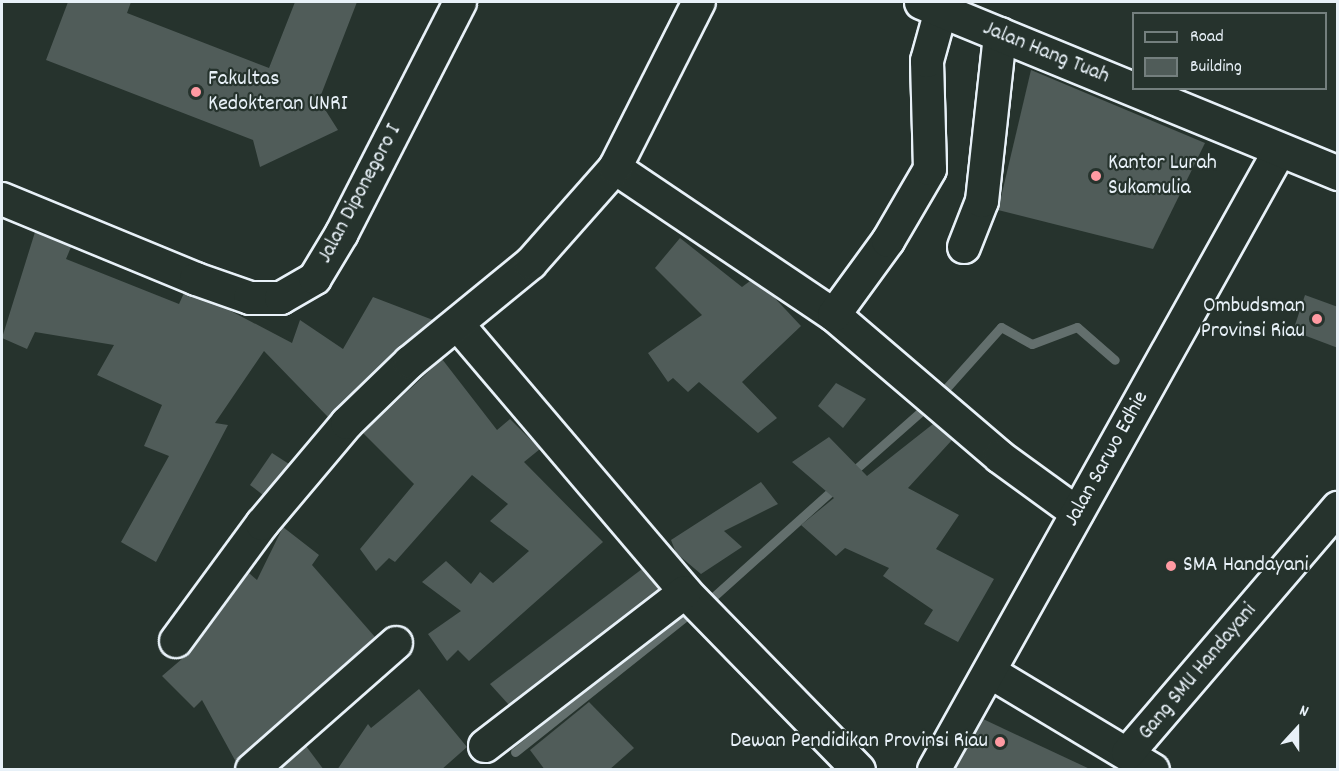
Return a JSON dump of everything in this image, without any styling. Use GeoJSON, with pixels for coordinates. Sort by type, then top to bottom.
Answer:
{"type":"FeatureCollection","features":[{"type":"Feature","properties":{"kind":"main road","name":"Jalan Hang Tuah"},"geometry":{"type":"LineString","coordinates":[[931,6],[1132,89]]}},
{"type":"Feature","properties":{"kind":"main road","name":"Jalan Hang Tuah"},"geometry":{"type":"LineString","coordinates":[[1135,90],[1338,173]]}},
{"type":"Feature","properties":{"kind":"street","name":"Jalan Diponegoro I"},"geometry":{"type":"LineString","coordinates":[[2,199],[196,279],[250,298],[281,298],[315,278],[326,260],[460,2]]}},
{"type":"Feature","properties":{"kind":"street"},"geometry":{"type":"LineString","coordinates":[[176,641],[262,524],[347,423],[410,362],[459,326],[531,263],[615,168],[699,2]]}},
{"type":"Feature","properties":{"kind":"street"},"geometry":{"type":"LineString","coordinates":[[834,315],[888,242],[930,169],[927,61],[931,6]]}},
{"type":"Feature","properties":{"kind":"street"},"geometry":{"type":"LineString","coordinates":[[964,247],[982,201],[1000,34]]}},
{"type":"Feature","properties":{"kind":"street","name":"Jalan Sarwo Edhie"},"geometry":{"type":"LineString","coordinates":[[934,770],[1280,150]]}},
{"type":"Feature","properties":{"kind":"street"},"geometry":{"type":"LineString","coordinates":[[615,168],[834,315],[1000,457],[1077,513]]}},
{"type":"Feature","properties":{"kind":"street"},"geometry":{"type":"LineString","coordinates":[[459,326],[685,592],[860,770]]}},
{"type":"Feature","properties":{"kind":"street","name":"Gang SMU Handayani"},"geometry":{"type":"LineString","coordinates":[[1140,761],[1338,508]]}},
{"type":"Feature","properties":{"kind":"street"},"geometry":{"type":"LineString","coordinates":[[485,746],[685,592]]}},
{"type":"Feature","properties":{"kind":"street"},"geometry":{"type":"LineString","coordinates":[[252,770],[396,643]]}},
{"type":"Feature","properties":{"kind":"street"},"geometry":{"type":"LineString","coordinates":[[990,672],[1140,761]]}},
{"type":"Feature","properties":{"kind":"building"},"geometry":{"type":"Polygon","coordinates":[[[68,2],[131,2],[127,13],[269,68],[295,2],[357,2],[319,100],[338,130],[260,167],[253,140],[46,60],[68,2]]]}},
{"type":"Feature","properties":{"kind":"building","name":"Kantor Lurah Sukamulia"},"geometry":{"type":"Polygon","coordinates":[[[1031,70],[1205,143],[1153,249],[998,210],[1031,70]]]}},
{"type":"Feature","properties":{"kind":"building"},"geometry":{"type":"Polygon","coordinates":[[[35,232],[71,247],[66,259],[179,304],[184,293],[227,309],[292,343],[300,320],[343,349],[373,297],[433,320],[328,417],[264,351],[215,423],[228,425],[156,562],[121,542],[169,456],[144,446],[162,405],[97,375],[114,345],[35,332],[27,349],[2,338],[35,232]]]}},
{"type":"Feature","properties":{"kind":"building"},"geometry":{"type":"Polygon","coordinates":[[[680,238],[742,287],[750,281],[771,294],[801,326],[742,382],[777,418],[758,433],[699,382],[688,392],[673,378],[668,382],[648,353],[702,315],[655,268],[680,238]]]}},
{"type":"Feature","properties":{"kind":"building","name":"Ombudsman Provinsi Riau"},"geometry":{"type":"Polygon","coordinates":[[[1305,295],[1338,307],[1338,348],[1293,331],[1305,295]]]}},
{"type":"Feature","properties":{"kind":"building"},"geometry":{"type":"Polygon","coordinates":[[[442,359],[497,430],[510,419],[540,449],[524,462],[603,542],[469,661],[458,650],[447,661],[428,634],[461,611],[422,582],[446,561],[471,584],[480,572],[493,583],[529,551],[490,521],[508,504],[472,475],[395,562],[389,558],[376,571],[360,549],[414,484],[363,433],[442,359]]]}},
{"type":"Feature","properties":{"kind":"building"},"geometry":{"type":"Polygon","coordinates":[[[836,383],[866,399],[843,428],[818,406],[836,383]]]}},
{"type":"Feature","properties":{"kind":"building"},"geometry":{"type":"Polygon","coordinates":[[[933,424],[952,440],[908,488],[959,515],[936,549],[994,579],[958,642],[924,624],[933,610],[883,576],[889,568],[845,548],[836,556],[801,525],[834,498],[792,462],[829,437],[867,476],[933,424]]]}},
{"type":"Feature","properties":{"kind":"building"},"geometry":{"type":"Polygon","coordinates":[[[272,453],[289,464],[263,495],[250,485],[272,453]]]}},
{"type":"Feature","properties":{"kind":"building"},"geometry":{"type":"Polygon","coordinates":[[[761,482],[778,504],[724,531],[742,547],[701,574],[676,553],[671,540],[761,482]]]}},
{"type":"Feature","properties":{"kind":"building"},"geometry":{"type":"Polygon","coordinates":[[[283,527],[319,555],[312,565],[375,637],[236,762],[202,700],[194,708],[162,676],[190,652],[249,573],[257,580],[283,527]]]}},
{"type":"Feature","properties":{"kind":"building"},"geometry":{"type":"Polygon","coordinates":[[[642,569],[659,589],[509,705],[490,684],[642,569]]]}},
{"type":"Feature","properties":{"kind":"building"},"geometry":{"type":"Polygon","coordinates":[[[419,689],[467,747],[441,770],[337,770],[368,724],[371,728],[419,689]]]}},
{"type":"Feature","properties":{"kind":"building"},"geometry":{"type":"Polygon","coordinates":[[[589,702],[634,748],[609,770],[545,770],[530,750],[589,702]]]}},
{"type":"Feature","properties":{"kind":"building","name":"Dewan Pendidikan Provinsi Riau"},"geometry":{"type":"Polygon","coordinates":[[[983,719],[1092,770],[955,770],[983,719]]]}},
{"type":"Feature","properties":{"kind":"building"},"geometry":{"type":"Polygon","coordinates":[[[306,746],[324,770],[280,770],[306,746]]]}},
{"type":"Feature","properties":{"kind":"waterway"},"geometry":{"type":"LineString","coordinates":[[941,394],[1001,327],[1032,344],[1077,327],[1115,360]]}},
{"type":"Feature","properties":{"kind":"waterway"},"geometry":{"type":"LineString","coordinates":[[849,475],[928,405]]}},
{"type":"Feature","properties":{"kind":"waterway"},"geometry":{"type":"LineString","coordinates":[[712,598],[837,486]]}},
{"type":"Feature","properties":{"kind":"waterway"},"geometry":{"type":"LineString","coordinates":[[515,752],[685,617]]}},
{"type":"Feature","properties":{"kind":"place","name":"Fakultas Kedokteran UNRI"},"geometry":{"type":"Point","coordinates":[196,92]}},
{"type":"Feature","properties":{"kind":"place","name":"Kantor Lurah Sukamulia"},"geometry":{"type":"Point","coordinates":[1096,176]}},
{"type":"Feature","properties":{"kind":"place","name":"Ombudsman Provinsi Riau"},"geometry":{"type":"Point","coordinates":[1317,319]}},
{"type":"Feature","properties":{"kind":"place","name":"SMA Handayani"},"geometry":{"type":"Point","coordinates":[1171,566]}},
{"type":"Feature","properties":{"kind":"place","name":"Dewan Pendidikan Provinsi Riau"},"geometry":{"type":"Point","coordinates":[1000,742]}}]}
